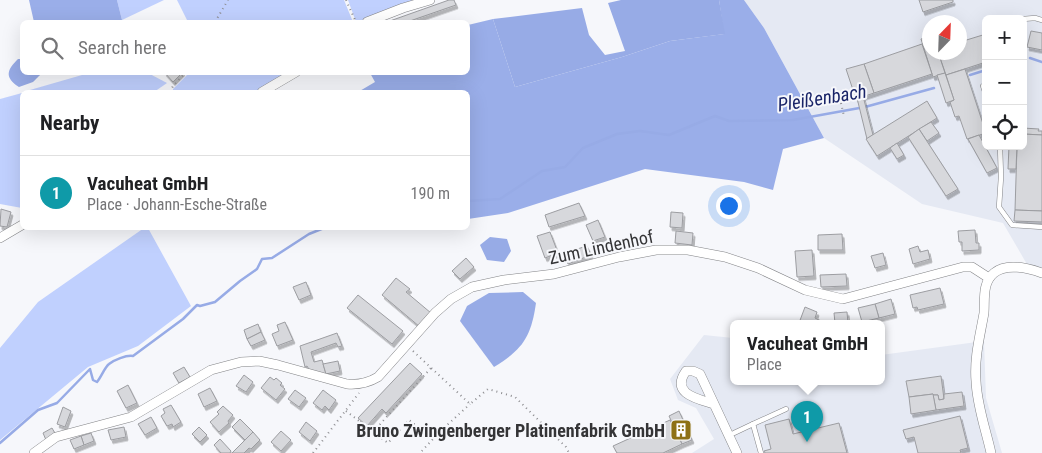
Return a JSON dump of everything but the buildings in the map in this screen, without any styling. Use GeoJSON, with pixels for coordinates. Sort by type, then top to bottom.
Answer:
{"type":"FeatureCollection","features":[{"type":"Feature","properties":{"kind":"street"},"geometry":{"type":"LineString","coordinates":[[373,20],[430,0]]}},
{"type":"Feature","properties":{"kind":"street"},"geometry":{"type":"LineString","coordinates":[[265,90],[291,75]]}},
{"type":"Feature","properties":{"kind":"street"},"geometry":{"type":"LineString","coordinates":[[0,238],[20,226]]}},
{"type":"Feature","properties":{"kind":"street","name":"Zum Lindenhof"},"geometry":{"type":"LineString","coordinates":[[363,384],[378,377],[408,346],[435,313],[450,299],[472,287],[504,280],[554,274],[619,257],[656,250],[688,250],[725,257],[758,268],[805,290],[843,299],[963,267],[972,267],[989,278]]}},
{"type":"Feature","properties":{"kind":"street"},"geometry":{"type":"LineString","coordinates":[[991,453],[976,382],[977,347],[984,311],[985,289],[989,278],[998,270],[1005,268],[1014,267],[1042,273]]}},
{"type":"Feature","properties":{"kind":"street"},"geometry":{"type":"LineString","coordinates":[[34,453],[56,436],[131,417],[212,370],[241,362],[259,361],[347,384],[363,384]]}},
{"type":"Feature","properties":{"kind":"street"},"geometry":{"type":"LineString","coordinates":[[714,404],[732,434],[737,453]]}},
{"type":"Feature","properties":{"kind":"lane"},"geometry":{"type":"LineString","coordinates":[[1027,19],[1042,20]]}},
{"type":"Feature","properties":{"kind":"lane"},"geometry":{"type":"LineString","coordinates":[[1000,150],[999,207],[1012,225],[1042,227]]}},
{"type":"Feature","properties":{"kind":"lane"},"geometry":{"type":"LineString","coordinates":[[732,434],[786,409]]}},
{"type":"Feature","properties":{"kind":"lane"},"geometry":{"type":"LineString","coordinates":[[753,424],[761,453]]}},
{"type":"Feature","properties":{"kind":"path"},"geometry":{"type":"LineString","coordinates":[[216,20],[228,0]]}},
{"type":"Feature","properties":{"kind":"path"},"geometry":{"type":"LineString","coordinates":[[346,0],[355,20]]}},
{"type":"Feature","properties":{"kind":"path"},"geometry":{"type":"LineString","coordinates":[[171,90],[183,75]]}},
{"type":"Feature","properties":{"kind":"path"},"geometry":{"type":"LineString","coordinates":[[841,103],[844,116]]}},
{"type":"Feature","properties":{"kind":"path"},"geometry":{"type":"LineString","coordinates":[[408,346],[470,404]]}},
{"type":"Feature","properties":{"kind":"path"},"geometry":{"type":"LineString","coordinates":[[373,432],[432,368]]}},
{"type":"Feature","properties":{"kind":"path"},"geometry":{"type":"LineString","coordinates":[[313,453],[357,396],[363,384]]}},
{"type":"Feature","properties":{"kind":"path"},"geometry":{"type":"LineString","coordinates":[[420,453],[432,439],[488,389],[515,397],[566,447],[569,453]]}},
{"type":"Feature","properties":{"kind":"path"},"geometry":{"type":"LineString","coordinates":[[346,411],[388,443],[409,420],[432,439]]}},
{"type":"Feature","properties":{"kind":"shaded area"},"geometry":{"type":"Polygon","coordinates":[[[29,0],[117,0],[122,20],[34,20],[29,0]]]}},
{"type":"Feature","properties":{"kind":"shaded area"},"geometry":{"type":"Polygon","coordinates":[[[117,0],[164,0],[122,20],[117,0]]]}},
{"type":"Feature","properties":{"kind":"shaded area"},"geometry":{"type":"Polygon","coordinates":[[[177,0],[344,0],[352,20],[187,20],[177,0]]]}},
{"type":"Feature","properties":{"kind":"shaded area"},"geometry":{"type":"Polygon","coordinates":[[[348,0],[418,0],[362,20],[355,20],[348,0]]]}},
{"type":"Feature","properties":{"kind":"shaded area"},"geometry":{"type":"Polygon","coordinates":[[[621,0],[719,0],[725,34],[670,41],[622,57],[515,87],[493,19],[582,8],[589,35],[605,55],[625,51],[608,3],[621,0]]]}},
{"type":"Feature","properties":{"kind":"shaded area"},"geometry":{"type":"Polygon","coordinates":[[[719,0],[744,0],[764,28],[824,138],[783,149],[773,190],[744,182],[645,169],[508,213],[470,219],[470,90],[361,90],[375,82],[371,75],[470,75],[470,25],[493,19],[515,87],[622,57],[670,41],[724,34],[719,0]]]}},
{"type":"Feature","properties":{"kind":"shaded area"},"geometry":{"type":"Polygon","coordinates":[[[744,0],[1042,0],[1042,269],[1028,266],[1003,223],[922,204],[824,138],[764,28],[744,0]]]}},
{"type":"Feature","properties":{"kind":"shaded area"},"geometry":{"type":"Polygon","coordinates":[[[20,59],[20,75],[40,75],[33,82],[19,87],[9,77],[11,67],[20,59]]]}},
{"type":"Feature","properties":{"kind":"shaded area"},"geometry":{"type":"Polygon","coordinates":[[[82,75],[152,75],[167,83],[157,90],[30,90],[82,75]]]}},
{"type":"Feature","properties":{"kind":"shaded area"},"geometry":{"type":"Polygon","coordinates":[[[187,75],[286,75],[260,90],[173,89],[187,75]]]}},
{"type":"Feature","properties":{"kind":"shaded area"},"geometry":{"type":"Polygon","coordinates":[[[20,94],[20,208],[0,204],[0,99],[20,94]]]}},
{"type":"Feature","properties":{"kind":"shaded area"},"geometry":{"type":"Polygon","coordinates":[[[141,230],[149,230],[191,306],[138,346],[88,367],[0,440],[0,348],[38,302],[141,230]]]}},
{"type":"Feature","properties":{"kind":"shaded area"},"geometry":{"type":"Polygon","coordinates":[[[490,237],[507,239],[511,251],[504,262],[487,260],[480,245],[490,237]]]}},
{"type":"Feature","properties":{"kind":"shaded area"},"geometry":{"type":"Polygon","coordinates":[[[523,292],[536,303],[528,333],[519,348],[494,367],[460,321],[467,306],[489,293],[523,292]]]}},
{"type":"Feature","properties":{"kind":"shaded area"},"geometry":{"type":"Polygon","coordinates":[[[704,335],[730,338],[730,385],[885,385],[885,354],[984,341],[986,398],[1002,453],[692,453],[714,439],[696,408],[678,400],[670,379],[704,335]]]}},
{"type":"Feature","properties":{"kind":"waterway","name":"Pleißenbach"},"geometry":{"type":"LineString","coordinates":[[1030,58],[1042,62]]}},
{"type":"Feature","properties":{"kind":"waterway","name":"Pleißenbach"},"geometry":{"type":"LineString","coordinates":[[970,75],[982,71]]}},
{"type":"Feature","properties":{"kind":"waterway","name":"Pleißenbach"},"geometry":{"type":"LineString","coordinates":[[470,201],[500,199],[542,171],[565,167],[583,148],[617,134],[640,131],[669,135],[715,116],[729,121],[793,120],[865,107],[934,88]]}},
{"type":"Feature","properties":{"kind":"waterway","name":"Pleißenbach"},"geometry":{"type":"LineString","coordinates":[[0,443],[38,410],[57,403],[90,369],[93,380],[97,382],[109,364],[120,358],[133,356],[183,319],[197,305],[215,302],[257,269],[262,259],[272,258],[309,234],[319,230]]}},
{"type":"Feature","properties":{"kind":"place","name":"Bruno Zwingenberger Platinenfabrik GmbH"},"geometry":{"type":"Point","coordinates":[681,430]}},
{"type":"Feature","properties":{"kind":"place","name":"Vacuheat GmbH"},"geometry":{"type":"Point","coordinates":[807,442]}}]}
